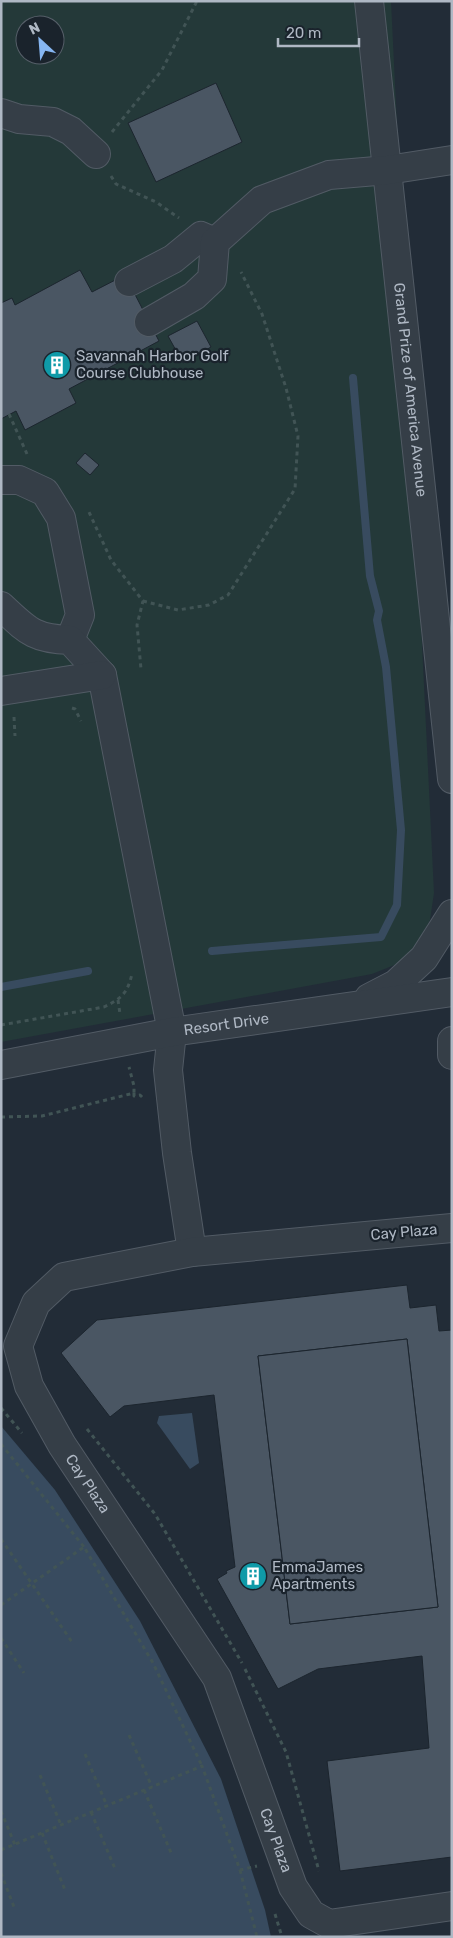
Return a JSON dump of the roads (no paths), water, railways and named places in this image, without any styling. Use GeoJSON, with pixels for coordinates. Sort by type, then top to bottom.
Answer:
{"type":"FeatureCollection","features":[{"type":"Feature","properties":{"kind":"street","name":"Grand Prize of America Avenue"},"geometry":{"type":"LineString","coordinates":[[369,1],[452,779]]}},
{"type":"Feature","properties":{"kind":"street"},"geometry":{"type":"LineString","coordinates":[[1,113],[19,119],[53,122],[71,131],[96,154]]}},
{"type":"Feature","properties":{"kind":"street"},"geometry":{"type":"LineString","coordinates":[[149,322],[194,296],[212,279],[215,242],[262,200],[329,175],[388,170],[452,160]]}},
{"type":"Feature","properties":{"kind":"street"},"geometry":{"type":"LineString","coordinates":[[129,282],[173,259],[201,236],[215,242]]}},
{"type":"Feature","properties":{"kind":"street"},"geometry":{"type":"LineString","coordinates":[[1,480],[19,480],[45,492],[61,518],[80,615],[70,640]]}},
{"type":"Feature","properties":{"kind":"street"},"geometry":{"type":"LineString","coordinates":[[1,606],[27,630],[49,639],[70,640],[102,675],[172,1032],[168,1070],[177,1153],[192,1252]]}},
{"type":"Feature","properties":{"kind":"street"},"geometry":{"type":"LineString","coordinates":[[1,691],[102,675]]}},
{"type":"Feature","properties":{"kind":"street"},"geometry":{"type":"LineString","coordinates":[[357,1005],[396,984],[424,958],[452,914]]}},
{"type":"Feature","properties":{"kind":"street","name":"Resort Drive"},"geometry":{"type":"LineString","coordinates":[[1,1065],[172,1032],[452,992]]}},
{"type":"Feature","properties":{"kind":"street"},"geometry":{"type":"LineString","coordinates":[[452,1041],[452,1054]]}},
{"type":"Feature","properties":{"kind":"street","name":"Cay Plaza"},"geometry":{"type":"LineString","coordinates":[[452,1228],[192,1252],[64,1277],[36,1303],[18,1346],[29,1386],[62,1445],[217,1678],[293,1887],[310,1914],[329,1924],[452,1906]]}},
{"type":"Feature","properties":{"kind":"water"},"geometry":{"type":"Polygon","coordinates":[[[192,1413],[199,1463],[190,1469],[157,1423],[159,1416],[192,1413]]]}},
{"type":"Feature","properties":{"kind":"water"},"geometry":{"type":"Polygon","coordinates":[[[1,1426],[55,1490],[140,1621],[221,1779],[265,1910],[271,1937],[1,1937],[1,1426]]]}},
{"type":"Feature","properties":{"kind":"waterway"},"geometry":{"type":"LineString","coordinates":[[212,951],[381,937],[397,905],[401,830],[386,667],[377,620],[379,611],[370,576],[353,378]]}},
{"type":"Feature","properties":{"kind":"waterway"},"geometry":{"type":"LineString","coordinates":[[1,987],[88,971]]}},
{"type":"Feature","properties":{"kind":"place","name":"Savannah Harbor Golf Course Clubhouse"},"geometry":{"type":"Point","coordinates":[57,365]}},
{"type":"Feature","properties":{"kind":"place","name":"EmmaJames Apartments"},"geometry":{"type":"Point","coordinates":[253,1576]}}]}
